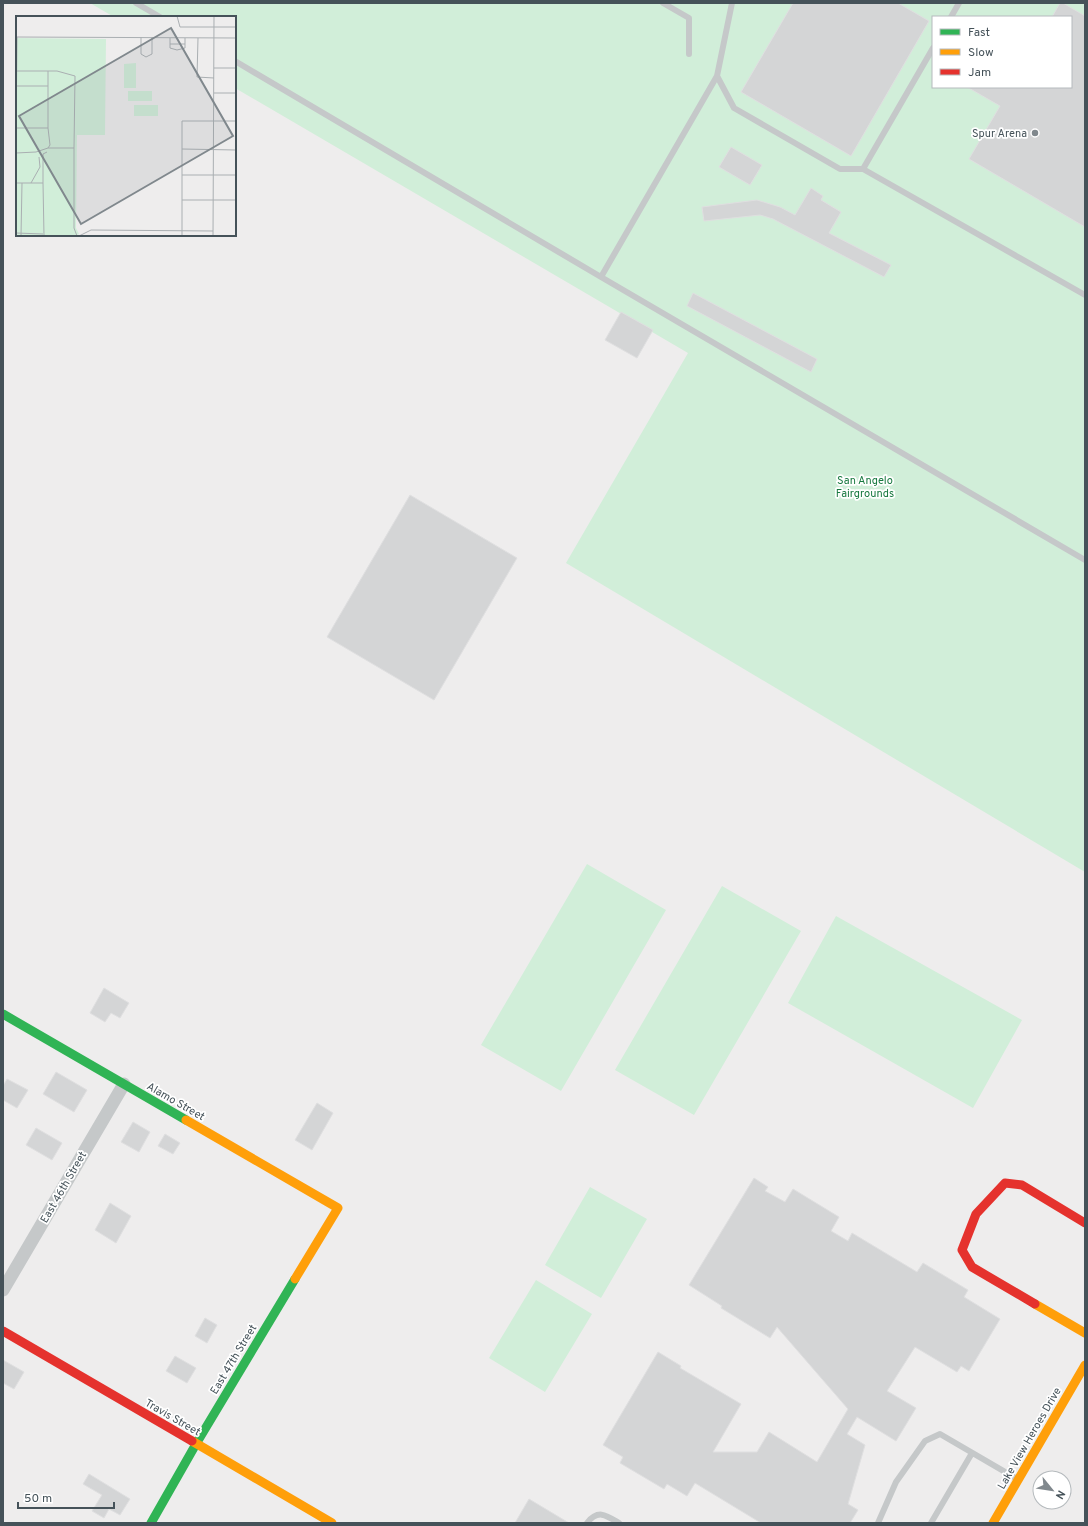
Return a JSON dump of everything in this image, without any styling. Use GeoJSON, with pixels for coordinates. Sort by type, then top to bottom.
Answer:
{"type":"FeatureCollection","features":[{"type":"Feature","properties":{"kind":"street","name":"Alamo Street"},"geometry":{"type":"LineString","coordinates":[[3,1014],[338,1208]]}},
{"type":"Feature","properties":{"kind":"street","name":"East 46th Street"},"geometry":{"type":"LineString","coordinates":[[3,1290],[124,1084]]}},
{"type":"Feature","properties":{"kind":"street"},"geometry":{"type":"LineString","coordinates":[[1085,1223],[1022,1185],[1005,1183],[976,1214],[962,1250],[972,1267],[1085,1333]]}},
{"type":"Feature","properties":{"kind":"street","name":"East 47th Street"},"geometry":{"type":"LineString","coordinates":[[152,1523],[196,1444],[338,1208]]}},
{"type":"Feature","properties":{"kind":"street","name":"Travis Street"},"geometry":{"type":"LineString","coordinates":[[3,1331],[332,1523]]}},
{"type":"Feature","properties":{"kind":"street","name":"Lake View Heroes Drive"},"geometry":{"type":"LineString","coordinates":[[993,1523],[1085,1365]]}},
{"type":"Feature","properties":{"kind":"lane"},"geometry":{"type":"LineString","coordinates":[[136,3],[158,16]]}},
{"type":"Feature","properties":{"kind":"lane"},"geometry":{"type":"LineString","coordinates":[[663,3],[689,18],[689,54]]}},
{"type":"Feature","properties":{"kind":"lane"},"geometry":{"type":"LineString","coordinates":[[601,277],[717,76],[732,3]]}},
{"type":"Feature","properties":{"kind":"lane"},"geometry":{"type":"LineString","coordinates":[[952,16],[959,3]]}},
{"type":"Feature","properties":{"kind":"lane"},"geometry":{"type":"LineString","coordinates":[[863,168],[932,50]]}},
{"type":"Feature","properties":{"kind":"lane"},"geometry":{"type":"LineString","coordinates":[[236,63],[1085,560]]}},
{"type":"Feature","properties":{"kind":"lane"},"geometry":{"type":"LineString","coordinates":[[717,76],[734,108],[840,169],[863,168],[1085,295]]}},
{"type":"Feature","properties":{"kind":"lane"},"geometry":{"type":"LineString","coordinates":[[878,1523],[896,1482],[925,1441],[940,1434],[1018,1480]]}},
{"type":"Feature","properties":{"kind":"lane"},"geometry":{"type":"LineString","coordinates":[[931,1523],[972,1453]]}},
{"type":"Feature","properties":{"kind":"lane"},"geometry":{"type":"LineString","coordinates":[[587,1523],[593,1516],[598,1514],[606,1515],[620,1523]]}},
{"type":"Feature","properties":{"kind":"green space","name":"San Angelo Fairgrounds"},"geometry":{"type":"Polygon","coordinates":[[[90,3],[1085,3],[1085,872],[566,563],[688,353],[236,89],[236,16],[112,16],[90,3]]]}},
{"type":"Feature","properties":{"kind":"green space"},"geometry":{"type":"Polygon","coordinates":[[[587,864],[666,910],[561,1091],[481,1045],[587,864]]]}},
{"type":"Feature","properties":{"kind":"green space"},"geometry":{"type":"Polygon","coordinates":[[[722,886],[801,931],[694,1115],[615,1070],[722,886]]]}},
{"type":"Feature","properties":{"kind":"green space"},"geometry":{"type":"Polygon","coordinates":[[[836,916],[1022,1020],[973,1108],[788,1003],[836,916]]]}},
{"type":"Feature","properties":{"kind":"green space"},"geometry":{"type":"Polygon","coordinates":[[[590,1187],[647,1219],[601,1298],[545,1265],[590,1187]]]}},
{"type":"Feature","properties":{"kind":"green space"},"geometry":{"type":"Polygon","coordinates":[[[536,1280],[592,1314],[545,1392],[489,1358],[536,1280]]]}},
{"type":"Feature","properties":{"kind":"building"},"geometry":{"type":"Polygon","coordinates":[[[793,3],[898,3],[929,21],[851,156],[741,92],[793,3]]]}},
{"type":"Feature","properties":{"kind":"building","name":"Spur Arena"},"geometry":{"type":"Polygon","coordinates":[[[1060,3],[1063,3],[1085,16],[1085,227],[969,159],[1000,106],[969,88],[1072,88],[1072,16],[1053,16],[1060,3]]]}},
{"type":"Feature","properties":{"kind":"building"},"geometry":{"type":"Polygon","coordinates":[[[731,147],[762,165],[750,185],[719,167],[731,147]]]}},
{"type":"Feature","properties":{"kind":"building"},"geometry":{"type":"Polygon","coordinates":[[[811,188],[823,196],[821,200],[841,212],[829,233],[891,265],[884,277],[773,219],[760,215],[704,221],[702,207],[757,200],[780,207],[795,215],[811,188]]]}},
{"type":"Feature","properties":{"kind":"building"},"geometry":{"type":"Polygon","coordinates":[[[693,293],[817,359],[811,372],[687,306],[693,293]]]}},
{"type":"Feature","properties":{"kind":"building"},"geometry":{"type":"Polygon","coordinates":[[[621,312],[653,330],[637,358],[605,340],[621,312]]]}},
{"type":"Feature","properties":{"kind":"building"},"geometry":{"type":"Polygon","coordinates":[[[410,495],[517,558],[434,700],[327,637],[410,495]]]}},
{"type":"Feature","properties":{"kind":"building"},"geometry":{"type":"Polygon","coordinates":[[[104,988],[129,1003],[120,1018],[111,1013],[105,1022],[90,1013],[104,988]]]}},
{"type":"Feature","properties":{"kind":"building"},"geometry":{"type":"Polygon","coordinates":[[[56,1072],[87,1090],[74,1112],[43,1094],[56,1072]]]}},
{"type":"Feature","properties":{"kind":"building"},"geometry":{"type":"Polygon","coordinates":[[[7,1079],[28,1090],[17,1108],[3,1100],[3,1086],[7,1079]]]}},
{"type":"Feature","properties":{"kind":"building"},"geometry":{"type":"Polygon","coordinates":[[[317,1103],[333,1113],[312,1150],[295,1140],[317,1103]]]}},
{"type":"Feature","properties":{"kind":"building"},"geometry":{"type":"Polygon","coordinates":[[[133,1122],[150,1132],[139,1152],[121,1142],[133,1122]]]}},
{"type":"Feature","properties":{"kind":"building"},"geometry":{"type":"Polygon","coordinates":[[[36,1128],[62,1143],[52,1160],[26,1145],[36,1128]]]}},
{"type":"Feature","properties":{"kind":"building"},"geometry":{"type":"Polygon","coordinates":[[[165,1134],[180,1143],[173,1154],[158,1146],[165,1134]]]}},
{"type":"Feature","properties":{"kind":"building"},"geometry":{"type":"Polygon","coordinates":[[[754,1178],[768,1187],[765,1191],[785,1202],[793,1189],[839,1217],[831,1231],[848,1241],[852,1233],[917,1272],[923,1263],[968,1290],[964,1297],[1000,1319],[969,1371],[961,1366],[957,1372],[915,1347],[887,1391],[916,1408],[896,1441],[857,1417],[847,1434],[865,1445],[848,1504],[858,1510],[850,1523],[761,1523],[695,1483],[687,1496],[667,1484],[664,1489],[620,1463],[623,1457],[603,1445],[658,1352],[681,1366],[680,1368],[741,1404],[713,1452],[757,1452],[769,1432],[817,1462],[848,1409],[777,1327],[770,1338],[721,1308],[722,1306],[689,1285],[754,1178]]]}},
{"type":"Feature","properties":{"kind":"building"},"geometry":{"type":"Polygon","coordinates":[[[110,1203],[131,1216],[116,1243],[95,1230],[110,1203]]]}},
{"type":"Feature","properties":{"kind":"building"},"geometry":{"type":"Polygon","coordinates":[[[205,1318],[217,1325],[207,1343],[195,1336],[205,1318]]]}},
{"type":"Feature","properties":{"kind":"building"},"geometry":{"type":"Polygon","coordinates":[[[175,1356],[196,1368],[187,1383],[166,1371],[175,1356]]]}},
{"type":"Feature","properties":{"kind":"building"},"geometry":{"type":"Polygon","coordinates":[[[3,1360],[24,1372],[14,1389],[3,1383],[3,1360]]]}},
{"type":"Feature","properties":{"kind":"building"},"geometry":{"type":"Polygon","coordinates":[[[89,1474],[130,1499],[120,1515],[109,1509],[104,1518],[92,1511],[102,1495],[83,1484],[89,1474]]]}},
{"type":"Feature","properties":{"kind":"building"},"geometry":{"type":"Polygon","coordinates":[[[529,1499],[569,1523],[515,1523],[529,1499]]]}},
{"type":"Feature","properties":{"kind":"traffic: fast"},"geometry":{"type":"LineString","coordinates":[[3,1014],[186,1120]]}},
{"type":"Feature","properties":{"kind":"traffic: fast"},"geometry":{"type":"LineString","coordinates":[[151,1523],[196,1444],[295,1279]]}},
{"type":"Feature","properties":{"kind":"traffic: slow"},"geometry":{"type":"LineString","coordinates":[[186,1120],[338,1208],[295,1279]]}},
{"type":"Feature","properties":{"kind":"traffic: slow"},"geometry":{"type":"LineString","coordinates":[[1035,1304],[1085,1333]]}},
{"type":"Feature","properties":{"kind":"traffic: slow"},"geometry":{"type":"LineString","coordinates":[[993,1523],[1085,1365]]}},
{"type":"Feature","properties":{"kind":"traffic: slow"},"geometry":{"type":"LineString","coordinates":[[192,1441],[332,1523]]}},
{"type":"Feature","properties":{"kind":"traffic: jam"},"geometry":{"type":"LineString","coordinates":[[1035,1304],[972,1267],[962,1250],[976,1214],[1005,1183],[1022,1185],[1085,1223]]}},
{"type":"Feature","properties":{"kind":"traffic: jam"},"geometry":{"type":"LineString","coordinates":[[3,1331],[192,1441]]}},
{"type":"Feature","properties":{"kind":"place","name":"Spur Arena"},"geometry":{"type":"Point","coordinates":[1035,133]}}]}
